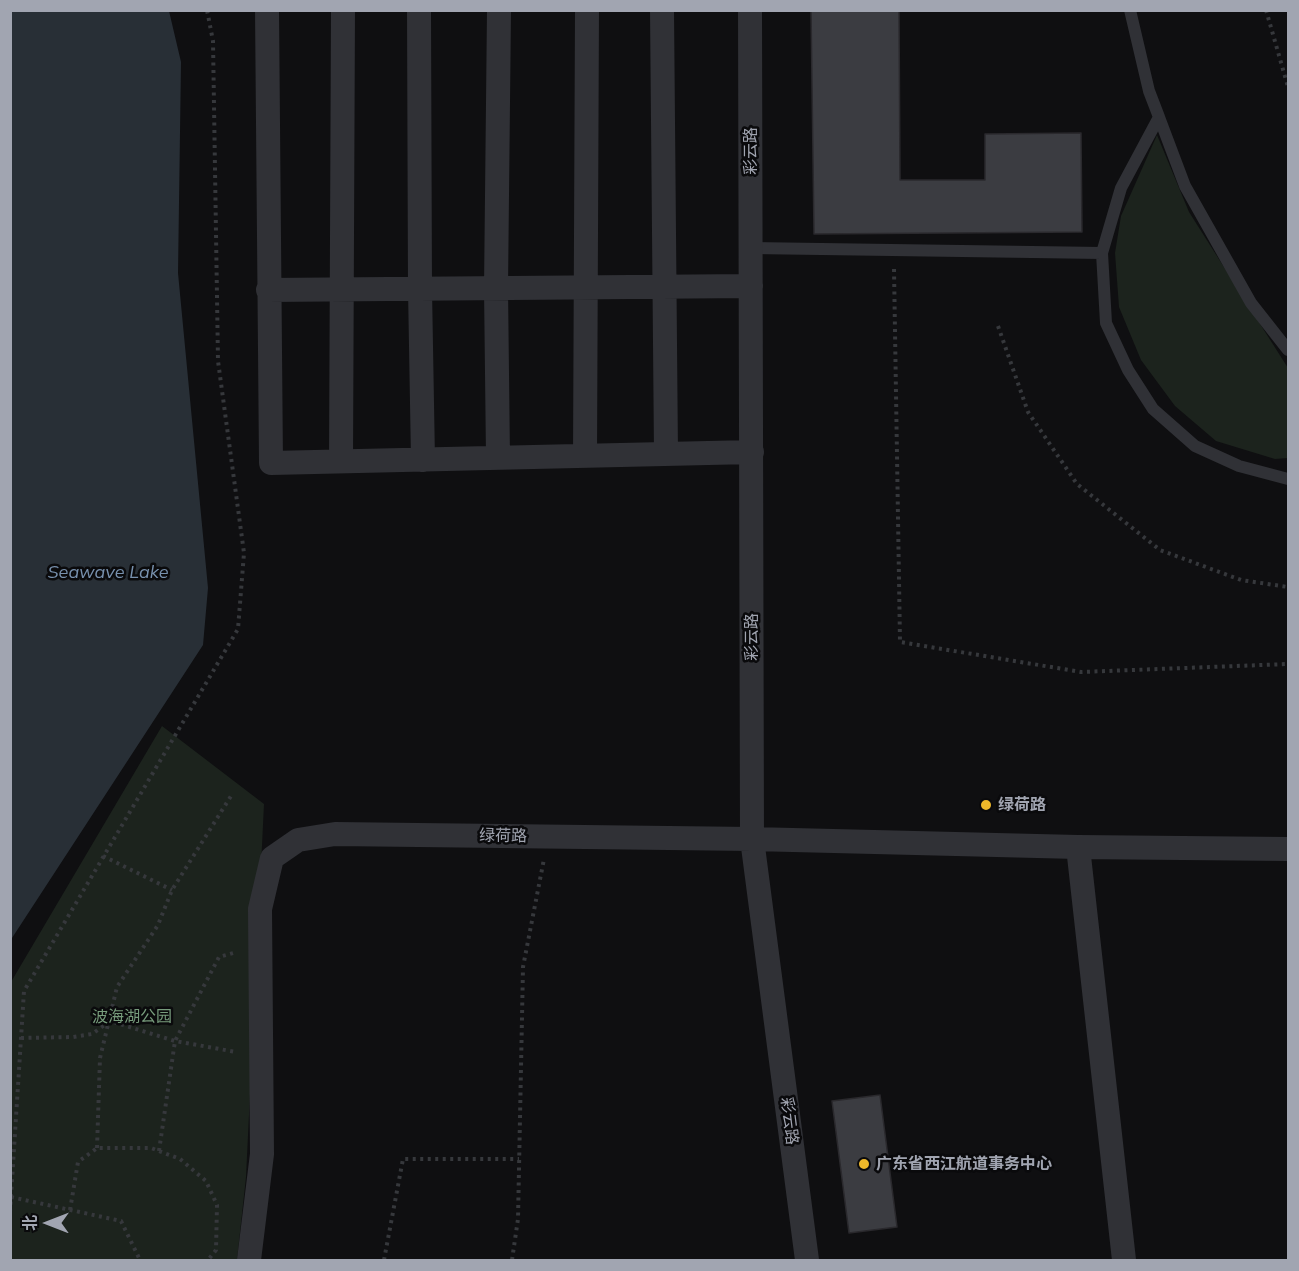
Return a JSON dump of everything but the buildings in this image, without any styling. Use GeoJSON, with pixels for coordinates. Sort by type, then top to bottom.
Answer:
{"type":"FeatureCollection","features":[{"type":"Feature","properties":{"kind":"street"},"geometry":{"type":"LineString","coordinates":[[267,10],[271,463],[752,452]]}},
{"type":"Feature","properties":{"kind":"street"},"geometry":{"type":"LineString","coordinates":[[340,461],[343,290],[343,10]]}},
{"type":"Feature","properties":{"kind":"street"},"geometry":{"type":"LineString","coordinates":[[419,10],[423,460]]}},
{"type":"Feature","properties":{"kind":"street"},"geometry":{"type":"LineString","coordinates":[[498,458],[496,288],[499,10]]}},
{"type":"Feature","properties":{"kind":"street"},"geometry":{"type":"LineString","coordinates":[[585,456],[587,10]]}},
{"type":"Feature","properties":{"kind":"street"},"geometry":{"type":"LineString","coordinates":[[662,10],[666,454]]}},
{"type":"Feature","properties":{"kind":"street","name":"彩云路"},"geometry":{"type":"LineString","coordinates":[[750,10],[753,838],[807,1260]]}},
{"type":"Feature","properties":{"kind":"street"},"geometry":{"type":"LineString","coordinates":[[268,290],[751,286]]}},
{"type":"Feature","properties":{"kind":"street","name":"绿荷路"},"geometry":{"type":"LineString","coordinates":[[249,1260],[262,1154],[260,909],[272,858],[298,840],[335,834],[753,838],[1078,848],[1288,849]]}},
{"type":"Feature","properties":{"kind":"street"},"geometry":{"type":"LineString","coordinates":[[1078,848],[1124,1260]]}},
{"type":"Feature","properties":{"kind":"lane"},"geometry":{"type":"LineString","coordinates":[[1130,10],[1149,91],[1185,186],[1251,303],[1288,350]]}},
{"type":"Feature","properties":{"kind":"lane"},"geometry":{"type":"LineString","coordinates":[[1159,117],[1120,188],[1102,253],[1106,324],[1128,370],[1153,409],[1195,446],[1239,466],[1288,479]]}},
{"type":"Feature","properties":{"kind":"lane"},"geometry":{"type":"LineString","coordinates":[[751,248],[1102,253]]}},
{"type":"Feature","properties":{"kind":"path"},"geometry":{"type":"LineString","coordinates":[[10,1212],[24,991],[238,629],[244,553],[218,361],[213,41],[207,10]]}},
{"type":"Feature","properties":{"kind":"path"},"geometry":{"type":"LineString","coordinates":[[1266,10],[1288,87]]}},
{"type":"Feature","properties":{"kind":"path"},"geometry":{"type":"LineString","coordinates":[[894,250],[900,642],[1081,672],[1288,664]]}},
{"type":"Feature","properties":{"kind":"path"},"geometry":{"type":"LineString","coordinates":[[998,326],[1028,412],[1077,484],[1160,550],[1241,580],[1288,587]]}},
{"type":"Feature","properties":{"kind":"path"},"geometry":{"type":"LineString","coordinates":[[97,1148],[100,1058],[117,987],[158,925],[172,890],[231,796]]}},
{"type":"Feature","properties":{"kind":"path"},"geometry":{"type":"LineString","coordinates":[[512,1260],[518,1219],[523,967],[548,836]]}},
{"type":"Feature","properties":{"kind":"path"},"geometry":{"type":"LineString","coordinates":[[103,856],[172,890]]}},
{"type":"Feature","properties":{"kind":"path"},"geometry":{"type":"LineString","coordinates":[[159,1151],[175,1041],[219,957],[261,945]]}},
{"type":"Feature","properties":{"kind":"path"},"geometry":{"type":"LineString","coordinates":[[21,1038],[73,1037],[92,1034],[110,1021]]}},
{"type":"Feature","properties":{"kind":"path"},"geometry":{"type":"LineString","coordinates":[[110,1021],[175,1041],[261,1056]]}},
{"type":"Feature","properties":{"kind":"path"},"geometry":{"type":"LineString","coordinates":[[70,1210],[78,1162],[97,1148],[151,1148],[180,1159],[206,1181],[217,1205],[216,1250],[208,1260]]}},
{"type":"Feature","properties":{"kind":"path"},"geometry":{"type":"LineString","coordinates":[[384,1260],[403,1159],[519,1159]]}},
{"type":"Feature","properties":{"kind":"path"},"geometry":{"type":"LineString","coordinates":[[11,1197],[121,1221],[140,1260]]}},
{"type":"Feature","properties":{"kind":"green space"},"geometry":{"type":"Polygon","coordinates":[[[1157,135],[1189,212],[1288,368],[1288,458],[1275,459],[1216,441],[1175,406],[1141,360],[1119,307],[1115,253],[1121,216],[1157,135]]]}},
{"type":"Feature","properties":{"kind":"green space","name":"波海湖公园"},"geometry":{"type":"Polygon","coordinates":[[[162,726],[264,804],[246,1177],[237,1260],[11,1260],[11,982],[162,726]]]}},
{"type":"Feature","properties":{"kind":"water","name":"Seawave Lake"},"geometry":{"type":"Polygon","coordinates":[[[11,10],[169,11],[181,62],[178,273],[208,588],[203,645],[12,938],[11,944],[11,10]]]}},
{"type":"Feature","properties":{"kind":"place","name":"绿荷路"},"geometry":{"type":"Point","coordinates":[986,805]}},
{"type":"Feature","properties":{"kind":"place","name":"广东省西江航道事务中心"},"geometry":{"type":"Point","coordinates":[864,1164]}}]}
